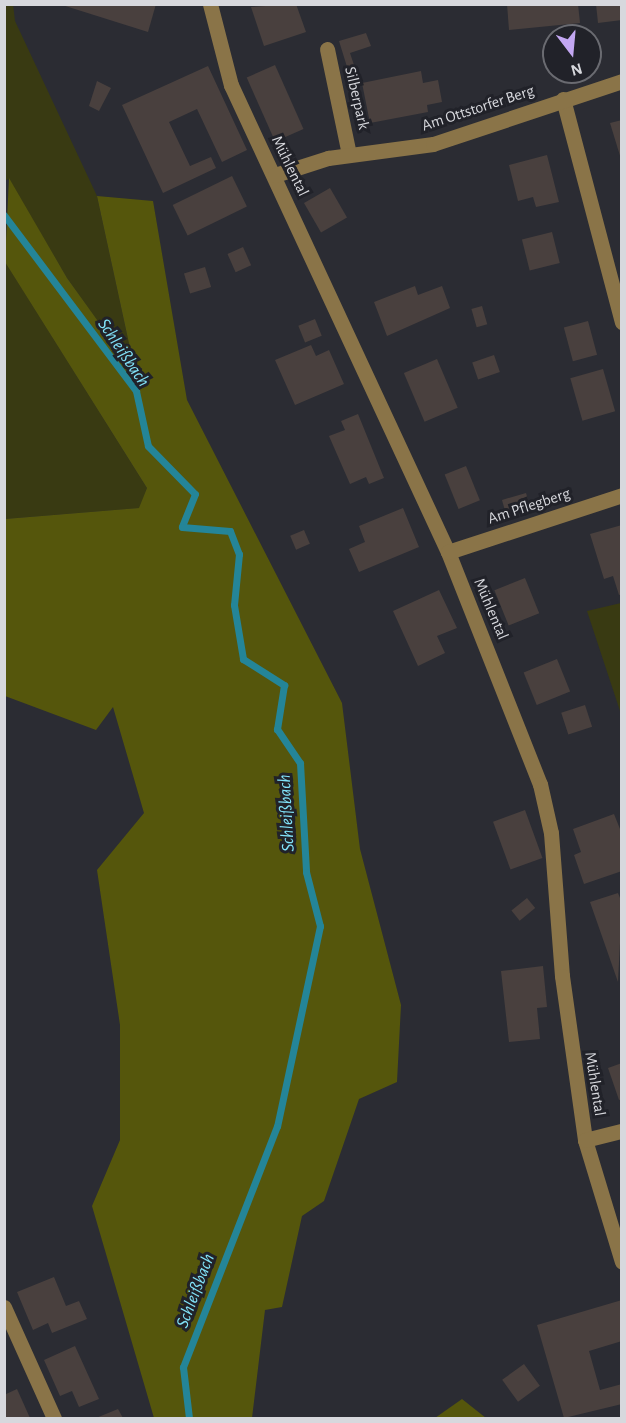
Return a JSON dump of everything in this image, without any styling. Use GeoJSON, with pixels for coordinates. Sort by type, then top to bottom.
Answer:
{"type":"FeatureCollection","features":[{"type":"Feature","properties":{"kind":"street","name":"Mühlental"},"geometry":{"type":"LineString","coordinates":[[210,4],[223,64],[448,552],[511,702],[548,814],[585,1140],[621,1262]]}},
{"type":"Feature","properties":{"kind":"street","name":"Silberpark"},"geometry":{"type":"LineString","coordinates":[[327,49],[349,154]]}},
{"type":"Feature","properties":{"kind":"street","name":"Am Ottstorfer Berg"},"geometry":{"type":"LineString","coordinates":[[274,175],[349,154],[433,144],[621,81]]}},
{"type":"Feature","properties":{"kind":"street"},"geometry":{"type":"LineString","coordinates":[[563,99],[621,322]]}},
{"type":"Feature","properties":{"kind":"street","name":"Am Pflegberg"},"geometry":{"type":"LineString","coordinates":[[448,552],[621,495]]}},
{"type":"Feature","properties":{"kind":"street"},"geometry":{"type":"LineString","coordinates":[[585,1140],[621,1131]]}},
{"type":"Feature","properties":{"kind":"street"},"geometry":{"type":"LineString","coordinates":[[4,1307],[54,1419]]}},
{"type":"Feature","properties":{"kind":"shaded area"},"geometry":{"type":"Polygon","coordinates":[[[13,4],[15,21],[97,196],[130,348],[123,357],[67,278],[8,179],[5,181],[4,5],[13,4]]]}},
{"type":"Feature","properties":{"kind":"shaded area"},"geometry":{"type":"Polygon","coordinates":[[[9,178],[67,278],[123,356],[130,348],[97,196],[153,201],[187,400],[342,703],[360,849],[401,1005],[397,1082],[359,1099],[324,1201],[302,1216],[282,1307],[265,1310],[252,1418],[154,1418],[92,1206],[120,1140],[120,1025],[97,870],[144,813],[113,707],[96,730],[5,696],[5,519],[139,508],[147,488],[5,262],[9,178]]]}},
{"type":"Feature","properties":{"kind":"shaded area"},"geometry":{"type":"Polygon","coordinates":[[[6,263],[147,488],[140,508],[5,519],[6,263]]]}},
{"type":"Feature","properties":{"kind":"shaded area"},"geometry":{"type":"Polygon","coordinates":[[[622,603],[621,714],[587,611],[622,603]]]}},
{"type":"Feature","properties":{"kind":"shaded area"},"geometry":{"type":"Polygon","coordinates":[[[462,1399],[486,1418],[435,1418],[462,1399]]]}},
{"type":"Feature","properties":{"kind":"building"},"geometry":{"type":"Polygon","coordinates":[[[59,4],[156,4],[148,32],[59,4]]]}},
{"type":"Feature","properties":{"kind":"building"},"geometry":{"type":"Polygon","coordinates":[[[296,4],[306,32],[264,46],[251,7],[296,4]]]}},
{"type":"Feature","properties":{"kind":"building"},"geometry":{"type":"Polygon","coordinates":[[[507,4],[578,4],[580,23],[542,24],[542,27],[509,30],[507,4]]]}},
{"type":"Feature","properties":{"kind":"building"},"geometry":{"type":"Polygon","coordinates":[[[596,4],[622,4],[622,20],[598,23],[596,4]]]}},
{"type":"Feature","properties":{"kind":"building"},"geometry":{"type":"Polygon","coordinates":[[[366,33],[371,46],[350,53],[355,68],[348,70],[339,41],[366,33]]]}},
{"type":"Feature","properties":{"kind":"building"},"geometry":{"type":"Polygon","coordinates":[[[275,65],[303,129],[275,142],[247,78],[275,65]]]}},
{"type":"Feature","properties":{"kind":"building"},"geometry":{"type":"Polygon","coordinates":[[[208,66],[247,150],[222,162],[197,109],[169,122],[190,166],[211,157],[216,168],[163,193],[122,105],[208,66]]]}},
{"type":"Feature","properties":{"kind":"building"},"geometry":{"type":"Polygon","coordinates":[[[421,71],[423,83],[438,80],[442,102],[427,105],[428,112],[370,123],[362,83],[421,71]]]}},
{"type":"Feature","properties":{"kind":"building"},"geometry":{"type":"Polygon","coordinates":[[[97,81],[111,88],[99,111],[89,106],[97,81]]]}},
{"type":"Feature","properties":{"kind":"building"},"geometry":{"type":"Polygon","coordinates":[[[622,120],[622,159],[621,159],[610,123],[622,120]]]}},
{"type":"Feature","properties":{"kind":"building"},"geometry":{"type":"Polygon","coordinates":[[[547,155],[559,202],[536,207],[533,197],[518,201],[509,165],[547,155]]]}},
{"type":"Feature","properties":{"kind":"building"},"geometry":{"type":"Polygon","coordinates":[[[232,176],[247,207],[188,235],[173,205],[232,176]]]}},
{"type":"Feature","properties":{"kind":"building"},"geometry":{"type":"Polygon","coordinates":[[[330,188],[347,217],[321,232],[304,203],[330,188]]]}},
{"type":"Feature","properties":{"kind":"building"},"geometry":{"type":"Polygon","coordinates":[[[552,232],[560,263],[530,271],[522,239],[552,232]]]}},
{"type":"Feature","properties":{"kind":"building"},"geometry":{"type":"Polygon","coordinates":[[[243,247],[251,265],[236,272],[227,254],[243,247]]]}},
{"type":"Feature","properties":{"kind":"building"},"geometry":{"type":"Polygon","coordinates":[[[205,267],[211,287],[190,294],[184,273],[205,267]]]}},
{"type":"Feature","properties":{"kind":"building"},"geometry":{"type":"Polygon","coordinates":[[[415,286],[418,295],[442,286],[450,308],[387,336],[374,302],[415,286]]]}},
{"type":"Feature","properties":{"kind":"building"},"geometry":{"type":"Polygon","coordinates":[[[482,306],[487,324],[477,327],[471,309],[482,306]]]}},
{"type":"Feature","properties":{"kind":"building"},"geometry":{"type":"Polygon","coordinates":[[[315,319],[322,336],[305,342],[298,326],[315,319]]]}},
{"type":"Feature","properties":{"kind":"building"},"geometry":{"type":"Polygon","coordinates":[[[588,321],[597,355],[573,361],[564,327],[588,321]]]}},
{"type":"Feature","properties":{"kind":"building"},"geometry":{"type":"Polygon","coordinates":[[[311,345],[316,356],[329,350],[344,384],[295,405],[275,360],[311,345]]]}},
{"type":"Feature","properties":{"kind":"building"},"geometry":{"type":"Polygon","coordinates":[[[494,355],[500,372],[478,380],[472,362],[494,355]]]}},
{"type":"Feature","properties":{"kind":"building"},"geometry":{"type":"Polygon","coordinates":[[[437,359],[458,408],[425,422],[404,373],[437,359]]]}},
{"type":"Feature","properties":{"kind":"building"},"geometry":{"type":"Polygon","coordinates":[[[603,369],[615,411],[582,421],[570,378],[603,369]]]}},
{"type":"Feature","properties":{"kind":"building"},"geometry":{"type":"Polygon","coordinates":[[[358,414],[384,478],[369,484],[366,477],[350,484],[329,436],[345,430],[341,421],[358,414]]]}},
{"type":"Feature","properties":{"kind":"building"},"geometry":{"type":"Polygon","coordinates":[[[466,466],[480,500],[459,509],[445,475],[466,466]]]}},
{"type":"Feature","properties":{"kind":"building"},"geometry":{"type":"Polygon","coordinates":[[[526,493],[530,507],[506,514],[502,500],[526,493]]]}},
{"type":"Feature","properties":{"kind":"building"},"geometry":{"type":"Polygon","coordinates":[[[403,508],[419,547],[359,572],[349,549],[365,542],[359,526],[403,508]]]}},
{"type":"Feature","properties":{"kind":"building"},"geometry":{"type":"Polygon","coordinates":[[[622,525],[622,594],[619,595],[613,576],[604,579],[590,534],[622,525]]]}},
{"type":"Feature","properties":{"kind":"building"},"geometry":{"type":"Polygon","coordinates":[[[304,530],[310,544],[296,550],[290,536],[304,530]]]}},
{"type":"Feature","properties":{"kind":"building"},"geometry":{"type":"Polygon","coordinates":[[[525,578],[539,613],[509,626],[494,590],[525,578]]]}},
{"type":"Feature","properties":{"kind":"building"},"geometry":{"type":"Polygon","coordinates":[[[439,590],[457,628],[437,636],[445,653],[418,666],[393,611],[439,590]]]}},
{"type":"Feature","properties":{"kind":"building"},"geometry":{"type":"Polygon","coordinates":[[[557,659],[570,691],[537,705],[524,672],[557,659]]]}},
{"type":"Feature","properties":{"kind":"building"},"geometry":{"type":"Polygon","coordinates":[[[585,705],[592,727],[568,735],[561,713],[585,705]]]}},
{"type":"Feature","properties":{"kind":"building"},"geometry":{"type":"Polygon","coordinates":[[[525,810],[542,858],[510,870],[493,822],[525,810]]]}},
{"type":"Feature","properties":{"kind":"building"},"geometry":{"type":"Polygon","coordinates":[[[614,814],[622,834],[622,871],[584,884],[574,855],[581,852],[573,829],[614,814]]]}},
{"type":"Feature","properties":{"kind":"building"},"geometry":{"type":"Polygon","coordinates":[[[618,893],[622,903],[618,982],[590,902],[618,893]]]}},
{"type":"Feature","properties":{"kind":"building"},"geometry":{"type":"Polygon","coordinates":[[[527,898],[535,908],[520,921],[511,911],[527,898]]]}},
{"type":"Feature","properties":{"kind":"building"},"geometry":{"type":"Polygon","coordinates":[[[543,966],[547,1007],[537,1008],[540,1039],[509,1042],[501,971],[543,966]]]}},
{"type":"Feature","properties":{"kind":"building"},"geometry":{"type":"Polygon","coordinates":[[[622,1063],[622,1099],[619,1100],[608,1068],[622,1063]]]}},
{"type":"Feature","properties":{"kind":"building"},"geometry":{"type":"Polygon","coordinates":[[[54,1277],[66,1306],[79,1301],[87,1319],[52,1333],[48,1323],[33,1330],[17,1292],[54,1277]]]}},
{"type":"Feature","properties":{"kind":"building"},"geometry":{"type":"Polygon","coordinates":[[[622,1300],[622,1341],[589,1351],[600,1390],[622,1384],[622,1404],[564,1418],[537,1325],[622,1300]]]}},
{"type":"Feature","properties":{"kind":"building"},"geometry":{"type":"Polygon","coordinates":[[[75,1346],[99,1399],[79,1407],[72,1391],[60,1396],[44,1360],[75,1346]]]}},
{"type":"Feature","properties":{"kind":"building"},"geometry":{"type":"Polygon","coordinates":[[[524,1364],[540,1386],[518,1402],[502,1380],[524,1364]]]}},
{"type":"Feature","properties":{"kind":"building"},"geometry":{"type":"Polygon","coordinates":[[[17,1389],[30,1418],[4,1418],[4,1395],[17,1389]]]}},
{"type":"Feature","properties":{"kind":"building"},"geometry":{"type":"Polygon","coordinates":[[[118,1409],[123,1418],[96,1418],[118,1409]]]}},
{"type":"Feature","properties":{"kind":"waterway","name":"Schleißbach"},"geometry":{"type":"LineString","coordinates":[[4,215],[136,391],[148,446],[195,494],[182,527],[230,531],[239,554],[234,605],[243,659],[284,685],[277,729],[300,763],[306,872],[320,926],[277,1126],[183,1367],[189,1418]]}}]}
